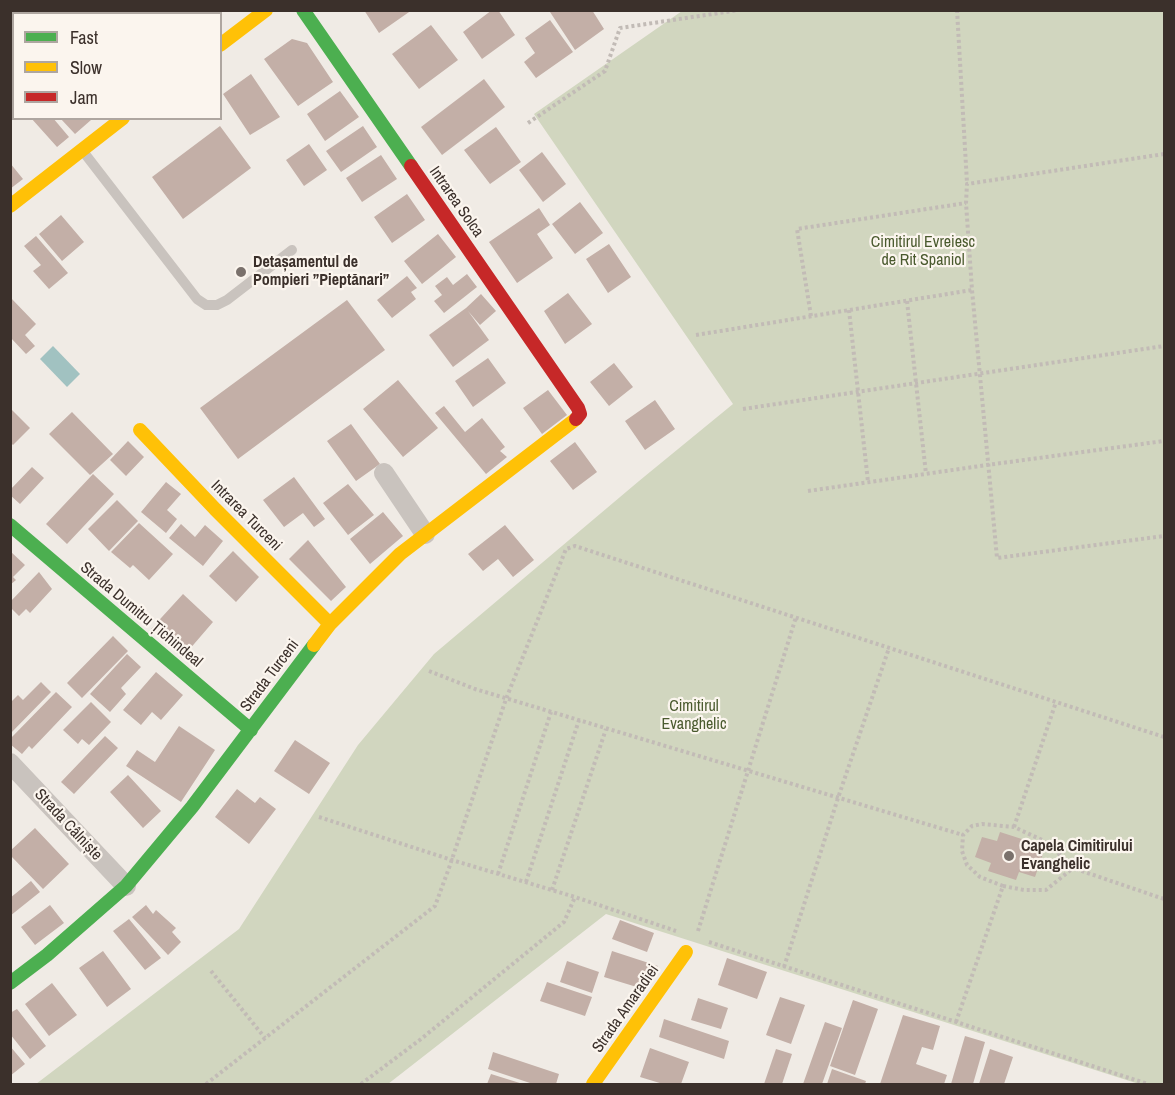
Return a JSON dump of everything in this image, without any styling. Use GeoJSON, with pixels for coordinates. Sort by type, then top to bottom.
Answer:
{"type":"FeatureCollection","features":[{"type":"Feature","properties":{"kind":"street"},"geometry":{"type":"LineString","coordinates":[[222,43],[266,10]]}},
{"type":"Feature","properties":{"kind":"street","name":"Intrarea Solca"},"geometry":{"type":"LineString","coordinates":[[303,10],[580,414]]}},
{"type":"Feature","properties":{"kind":"street"},"geometry":{"type":"LineString","coordinates":[[10,206],[120,120]]}},
{"type":"Feature","properties":{"kind":"street","name":"Strada Turceni"},"geometry":{"type":"LineString","coordinates":[[10,983],[47,955],[126,886],[192,807],[330,624],[400,554],[580,414]]}},
{"type":"Feature","properties":{"kind":"street","name":"Intrarea Turceni"},"geometry":{"type":"LineString","coordinates":[[140,430],[330,624]]}},
{"type":"Feature","properties":{"kind":"street"},"geometry":{"type":"LineString","coordinates":[[384,473],[425,534]]}},
{"type":"Feature","properties":{"kind":"street","name":"Strada Dumitru Țichindeal"},"geometry":{"type":"LineString","coordinates":[[10,525],[251,730]]}},
{"type":"Feature","properties":{"kind":"street","name":"Strada Câlniște"},"geometry":{"type":"LineString","coordinates":[[10,763],[126,886]]}},
{"type":"Feature","properties":{"kind":"street","name":"Strada Amaradiei"},"geometry":{"type":"LineString","coordinates":[[592,1084],[686,952]]}},
{"type":"Feature","properties":{"kind":"lane"},"geometry":{"type":"LineString","coordinates":[[82,150],[197,299],[206,305],[217,305],[227,300],[292,250]]}},
{"type":"Feature","properties":{"kind":"path"},"geometry":{"type":"LineString","coordinates":[[528,123],[605,71],[621,28],[739,10]]}},
{"type":"Feature","properties":{"kind":"path"},"geometry":{"type":"LineString","coordinates":[[957,10],[972,290],[997,558],[1164,536]]}},
{"type":"Feature","properties":{"kind":"path"},"geometry":{"type":"LineString","coordinates":[[967,184],[1164,154]]}},
{"type":"Feature","properties":{"kind":"path"},"geometry":{"type":"LineString","coordinates":[[811,316],[797,229],[966,203]]}},
{"type":"Feature","properties":{"kind":"path"},"geometry":{"type":"LineString","coordinates":[[696,335],[972,290]]}},
{"type":"Feature","properties":{"kind":"path"},"geometry":{"type":"LineString","coordinates":[[907,301],[926,474]]}},
{"type":"Feature","properties":{"kind":"path"},"geometry":{"type":"LineString","coordinates":[[849,310],[868,482]]}},
{"type":"Feature","properties":{"kind":"path"},"geometry":{"type":"LineString","coordinates":[[743,409],[1164,346]]}},
{"type":"Feature","properties":{"kind":"path"},"geometry":{"type":"LineString","coordinates":[[808,491],[1164,441]]}},
{"type":"Feature","properties":{"kind":"path"},"geometry":{"type":"LineString","coordinates":[[206,1084],[435,906],[506,699],[566,549],[575,546],[1164,737]]}},
{"type":"Feature","properties":{"kind":"path"},"geometry":{"type":"LineString","coordinates":[[696,937],[796,617]]}},
{"type":"Feature","properties":{"kind":"path"},"geometry":{"type":"LineString","coordinates":[[784,967],[889,648]]}},
{"type":"Feature","properties":{"kind":"path"},"geometry":{"type":"LineString","coordinates":[[429,671],[506,699],[963,835]]}},
{"type":"Feature","properties":{"kind":"path"},"geometry":{"type":"LineString","coordinates":[[1014,827],[1056,702]]}},
{"type":"Feature","properties":{"kind":"path"},"geometry":{"type":"LineString","coordinates":[[498,874],[551,712]]}},
{"type":"Feature","properties":{"kind":"path"},"geometry":{"type":"LineString","coordinates":[[526,882],[579,720]]}},
{"type":"Feature","properties":{"kind":"path"},"geometry":{"type":"LineString","coordinates":[[552,890],[606,728]]}},
{"type":"Feature","properties":{"kind":"path"},"geometry":{"type":"LineString","coordinates":[[320,818],[685,933]]}},
{"type":"Feature","properties":{"kind":"path"},"geometry":{"type":"LineString","coordinates":[[1073,868],[1046,890],[1024,890],[1002,886],[980,877],[967,865],[962,851],[963,835],[972,826],[982,824],[1014,827],[1042,840],[1073,868],[1164,899]]}},
{"type":"Feature","properties":{"kind":"path"},"geometry":{"type":"LineString","coordinates":[[956,1022],[1002,886]]}},
{"type":"Feature","properties":{"kind":"path"},"geometry":{"type":"LineString","coordinates":[[361,1084],[421,1039],[564,922],[575,897]]}},
{"type":"Feature","properties":{"kind":"path"},"geometry":{"type":"LineString","coordinates":[[707,941],[1148,1084]]}},
{"type":"Feature","properties":{"kind":"path"},"geometry":{"type":"LineString","coordinates":[[211,971],[265,1038]]}},
{"type":"Feature","properties":{"kind":"green space"},"geometry":{"type":"Polygon","coordinates":[[[682,11],[1164,11],[1164,1084],[1139,1084],[606,914],[388,1084],[36,1084],[239,929],[358,745],[434,654],[733,404],[534,114],[682,11]]]}},
{"type":"Feature","properties":{"kind":"water"},"geometry":{"type":"Polygon","coordinates":[[[53,346],[80,374],[67,387],[40,359],[53,346]]]}},
{"type":"Feature","properties":{"kind":"building"},"geometry":{"type":"Polygon","coordinates":[[[364,10],[412,10],[379,33],[364,10]]]}},
{"type":"Feature","properties":{"kind":"building"},"geometry":{"type":"Polygon","coordinates":[[[492,10],[498,10],[515,35],[482,59],[463,32],[492,10]]]}},
{"type":"Feature","properties":{"kind":"building"},"geometry":{"type":"Polygon","coordinates":[[[552,10],[592,10],[604,29],[575,50],[550,12],[552,10]]]}},
{"type":"Feature","properties":{"kind":"building"},"geometry":{"type":"Polygon","coordinates":[[[550,20],[573,52],[536,78],[524,62],[535,53],[525,38],[550,20]]]}},
{"type":"Feature","properties":{"kind":"building"},"geometry":{"type":"Polygon","coordinates":[[[431,25],[458,60],[419,89],[392,54],[431,25]]]}},
{"type":"Feature","properties":{"kind":"building"},"geometry":{"type":"Polygon","coordinates":[[[292,39],[307,43],[333,82],[298,106],[264,59],[292,39]]]}},
{"type":"Feature","properties":{"kind":"building"},"geometry":{"type":"Polygon","coordinates":[[[251,74],[280,117],[250,135],[223,94],[251,74]]]}},
{"type":"Feature","properties":{"kind":"building"},"geometry":{"type":"Polygon","coordinates":[[[484,79],[505,107],[442,155],[421,127],[484,79]]]}},
{"type":"Feature","properties":{"kind":"building"},"geometry":{"type":"Polygon","coordinates":[[[340,91],[359,117],[325,141],[307,114],[340,91]]]}},
{"type":"Feature","properties":{"kind":"building"},"geometry":{"type":"Polygon","coordinates":[[[33,120],[55,120],[69,137],[57,147],[33,120]]]}},
{"type":"Feature","properties":{"kind":"building"},"geometry":{"type":"Polygon","coordinates":[[[62,120],[91,120],[75,134],[62,120]]]}},
{"type":"Feature","properties":{"kind":"building"},"geometry":{"type":"Polygon","coordinates":[[[220,126],[251,168],[183,219],[152,177],[220,126]]]}},
{"type":"Feature","properties":{"kind":"building"},"geometry":{"type":"Polygon","coordinates":[[[363,126],[377,147],[341,172],[326,151],[363,126]]]}},
{"type":"Feature","properties":{"kind":"building"},"geometry":{"type":"Polygon","coordinates":[[[496,127],[521,162],[490,184],[464,150],[496,127]]]}},
{"type":"Feature","properties":{"kind":"building"},"geometry":{"type":"Polygon","coordinates":[[[309,144],[327,170],[304,186],[286,160],[309,144]]]}},
{"type":"Feature","properties":{"kind":"building"},"geometry":{"type":"Polygon","coordinates":[[[542,152],[566,184],[543,202],[519,170],[542,152]]]}},
{"type":"Feature","properties":{"kind":"building"},"geometry":{"type":"Polygon","coordinates":[[[381,155],[397,179],[362,202],[346,178],[381,155]]]}},
{"type":"Feature","properties":{"kind":"building"},"geometry":{"type":"Polygon","coordinates":[[[10,163],[23,179],[10,189],[10,163]]]}},
{"type":"Feature","properties":{"kind":"building"},"geometry":{"type":"Polygon","coordinates":[[[407,194],[425,220],[392,243],[374,217],[407,194]]]}},
{"type":"Feature","properties":{"kind":"building"},"geometry":{"type":"Polygon","coordinates":[[[580,202],[603,233],[575,254],[552,224],[580,202]]]}},
{"type":"Feature","properties":{"kind":"building"},"geometry":{"type":"Polygon","coordinates":[[[539,208],[550,225],[537,234],[553,258],[517,283],[489,242],[539,208]]]}},
{"type":"Feature","properties":{"kind":"building"},"geometry":{"type":"Polygon","coordinates":[[[61,215],[84,242],[62,261],[39,234],[61,215]]]}},
{"type":"Feature","properties":{"kind":"building"},"geometry":{"type":"Polygon","coordinates":[[[438,234],[456,257],[422,284],[404,261],[438,234]]]}},
{"type":"Feature","properties":{"kind":"building"},"geometry":{"type":"Polygon","coordinates":[[[36,236],[68,273],[49,289],[33,271],[41,265],[24,246],[36,236]]]}},
{"type":"Feature","properties":{"kind":"building"},"geometry":{"type":"Polygon","coordinates":[[[609,244],[631,277],[608,293],[586,259],[609,244]]]}},
{"type":"Feature","properties":{"kind":"building"},"geometry":{"type":"Polygon","coordinates":[[[467,274],[477,287],[444,313],[434,301],[442,295],[435,286],[447,277],[453,285],[467,274]]]}},
{"type":"Feature","properties":{"kind":"building"},"geometry":{"type":"Polygon","coordinates":[[[407,276],[417,288],[411,292],[416,299],[392,318],[377,300],[407,276]]]}},
{"type":"Feature","properties":{"kind":"building"},"geometry":{"type":"Polygon","coordinates":[[[568,293],[592,324],[565,344],[544,311],[568,293]]]}},
{"type":"Feature","properties":{"kind":"building"},"geometry":{"type":"Polygon","coordinates":[[[481,294],[496,311],[480,325],[468,311],[489,340],[453,367],[429,335],[481,294]]]}},
{"type":"Feature","properties":{"kind":"building"},"geometry":{"type":"Polygon","coordinates":[[[10,297],[36,324],[25,335],[35,346],[26,354],[10,337],[10,297]]]}},
{"type":"Feature","properties":{"kind":"building"},"geometry":{"type":"Polygon","coordinates":[[[347,300],[385,350],[238,459],[200,408],[347,300]]]}},
{"type":"Feature","properties":{"kind":"building"},"geometry":{"type":"Polygon","coordinates":[[[488,358],[506,383],[473,407],[455,381],[488,358]]]}},
{"type":"Feature","properties":{"kind":"building"},"geometry":{"type":"Polygon","coordinates":[[[614,363],[633,387],[609,406],[590,382],[614,363]]]}},
{"type":"Feature","properties":{"kind":"building"},"geometry":{"type":"Polygon","coordinates":[[[398,380],[438,428],[403,457],[363,409],[398,380]]]}},
{"type":"Feature","properties":{"kind":"building"},"geometry":{"type":"Polygon","coordinates":[[[548,390],[567,415],[542,434],[523,408],[548,390]]]}},
{"type":"Feature","properties":{"kind":"building"},"geometry":{"type":"Polygon","coordinates":[[[655,400],[675,429],[645,450],[625,421],[655,400]]]}},
{"type":"Feature","properties":{"kind":"building"},"geometry":{"type":"Polygon","coordinates":[[[444,406],[465,432],[482,418],[505,447],[500,451],[507,457],[486,474],[435,413],[444,406]]]}},
{"type":"Feature","properties":{"kind":"building"},"geometry":{"type":"Polygon","coordinates":[[[10,408],[30,428],[13,445],[10,442],[10,408]]]}},
{"type":"Feature","properties":{"kind":"building"},"geometry":{"type":"Polygon","coordinates":[[[72,412],[113,454],[90,475],[49,434],[72,412]]]}},
{"type":"Feature","properties":{"kind":"building"},"geometry":{"type":"Polygon","coordinates":[[[351,424],[380,464],[356,481],[327,441],[351,424]]]}},
{"type":"Feature","properties":{"kind":"building"},"geometry":{"type":"Polygon","coordinates":[[[128,441],[144,457],[126,476],[110,460],[128,441]]]}},
{"type":"Feature","properties":{"kind":"building"},"geometry":{"type":"Polygon","coordinates":[[[575,442],[597,472],[573,490],[550,461],[575,442]]]}},
{"type":"Feature","properties":{"kind":"building"},"geometry":{"type":"Polygon","coordinates":[[[32,467],[44,478],[20,504],[10,495],[10,490],[32,467]]]}},
{"type":"Feature","properties":{"kind":"building"},"geometry":{"type":"Polygon","coordinates":[[[93,474],[114,494],[67,544],[46,524],[93,474]]]}},
{"type":"Feature","properties":{"kind":"building"},"geometry":{"type":"Polygon","coordinates":[[[294,477],[325,519],[314,527],[303,513],[284,527],[263,500],[294,477]]]}},
{"type":"Feature","properties":{"kind":"building"},"geometry":{"type":"Polygon","coordinates":[[[166,482],[181,494],[167,510],[177,519],[166,533],[141,512],[166,482]]]}},
{"type":"Feature","properties":{"kind":"building"},"geometry":{"type":"Polygon","coordinates":[[[348,484],[374,515],[348,535],[323,503],[348,484]]]}},
{"type":"Feature","properties":{"kind":"building"},"geometry":{"type":"Polygon","coordinates":[[[117,500],[138,521],[109,551],[88,529],[117,500]]]}},
{"type":"Feature","properties":{"kind":"building"},"geometry":{"type":"Polygon","coordinates":[[[383,512],[403,536],[370,564],[350,539],[383,512]]]}},
{"type":"Feature","properties":{"kind":"building"},"geometry":{"type":"Polygon","coordinates":[[[139,523],[173,554],[149,580],[133,565],[130,568],[111,552],[139,523]]]}},
{"type":"Feature","properties":{"kind":"building"},"geometry":{"type":"Polygon","coordinates":[[[181,524],[195,537],[205,525],[223,541],[203,566],[169,538],[181,524]]]}},
{"type":"Feature","properties":{"kind":"building"},"geometry":{"type":"Polygon","coordinates":[[[505,525],[534,560],[513,577],[498,559],[483,571],[468,554],[505,525]]]}},
{"type":"Feature","properties":{"kind":"building"},"geometry":{"type":"Polygon","coordinates":[[[308,540],[346,587],[331,601],[289,559],[308,540]]]}},
{"type":"Feature","properties":{"kind":"building"},"geometry":{"type":"Polygon","coordinates":[[[10,551],[25,565],[13,577],[16,580],[10,585],[10,551]]]}},
{"type":"Feature","properties":{"kind":"building"},"geometry":{"type":"Polygon","coordinates":[[[233,551],[259,577],[236,602],[209,576],[233,551]]]}},
{"type":"Feature","properties":{"kind":"building"},"geometry":{"type":"Polygon","coordinates":[[[39,572],[52,589],[30,613],[26,609],[19,616],[10,607],[10,602],[39,572]]]}},
{"type":"Feature","properties":{"kind":"building"},"geometry":{"type":"Polygon","coordinates":[[[183,594],[213,622],[182,658],[151,629],[183,594]]]}},
{"type":"Feature","properties":{"kind":"building"},"geometry":{"type":"Polygon","coordinates":[[[113,636],[128,651],[82,698],[67,683],[113,636]]]}},
{"type":"Feature","properties":{"kind":"building"},"geometry":{"type":"Polygon","coordinates":[[[127,654],[141,667],[121,688],[126,694],[110,712],[90,694],[127,654]]]}},
{"type":"Feature","properties":{"kind":"building"},"geometry":{"type":"Polygon","coordinates":[[[156,672],[183,695],[161,720],[152,712],[141,725],[123,710],[156,672]]]}},
{"type":"Feature","properties":{"kind":"building"},"geometry":{"type":"Polygon","coordinates":[[[41,682],[51,692],[10,734],[10,703],[18,695],[23,700],[41,682]]]}},
{"type":"Feature","properties":{"kind":"building"},"geometry":{"type":"Polygon","coordinates":[[[56,692],[72,707],[32,749],[29,746],[22,754],[10,744],[10,739],[56,692]]]}},
{"type":"Feature","properties":{"kind":"building"},"geometry":{"type":"Polygon","coordinates":[[[91,702],[111,722],[89,745],[82,739],[78,744],[63,730],[91,702]]]}},
{"type":"Feature","properties":{"kind":"building"},"geometry":{"type":"Polygon","coordinates":[[[179,726],[215,750],[181,802],[126,766],[137,750],[155,762],[179,726]]]}},
{"type":"Feature","properties":{"kind":"building"},"geometry":{"type":"Polygon","coordinates":[[[105,736],[118,748],[74,794],[61,782],[105,736]]]}},
{"type":"Feature","properties":{"kind":"building"},"geometry":{"type":"Polygon","coordinates":[[[295,740],[330,763],[309,794],[274,771],[295,740]]]}},
{"type":"Feature","properties":{"kind":"building"},"geometry":{"type":"Polygon","coordinates":[[[128,775],[161,811],[143,828],[110,792],[128,775]]]}},
{"type":"Feature","properties":{"kind":"building"},"geometry":{"type":"Polygon","coordinates":[[[237,789],[255,803],[260,797],[276,809],[249,844],[215,817],[237,789]]]}},
{"type":"Feature","properties":{"kind":"building"},"geometry":{"type":"Polygon","coordinates":[[[35,828],[69,864],[43,889],[10,855],[10,851],[35,828]]]}},
{"type":"Feature","properties":{"kind":"building","name":"Capela Cimitirului Evanghelic"},"geometry":{"type":"Polygon","coordinates":[[[1000,832],[1028,841],[1026,849],[1043,854],[1035,877],[1019,872],[1016,880],[988,871],[991,863],[975,857],[982,837],[997,841],[1000,832]]]}},
{"type":"Feature","properties":{"kind":"building"},"geometry":{"type":"Polygon","coordinates":[[[31,881],[40,892],[10,916],[10,898],[31,881]]]}},
{"type":"Feature","properties":{"kind":"building"},"geometry":{"type":"Polygon","coordinates":[[[50,905],[64,923],[35,945],[21,927],[50,905]]]}},
{"type":"Feature","properties":{"kind":"building"},"geometry":{"type":"Polygon","coordinates":[[[146,905],[153,914],[156,910],[176,928],[172,932],[181,942],[168,955],[132,917],[146,905]]]}},
{"type":"Feature","properties":{"kind":"building"},"geometry":{"type":"Polygon","coordinates":[[[129,919],[161,958],[145,970],[113,931],[129,919]]]}},
{"type":"Feature","properties":{"kind":"building"},"geometry":{"type":"Polygon","coordinates":[[[620,920],[654,933],[647,952],[612,939],[620,920]]]}},
{"type":"Feature","properties":{"kind":"building"},"geometry":{"type":"Polygon","coordinates":[[[103,951],[131,989],[107,1007],[79,968],[103,951]]]}},
{"type":"Feature","properties":{"kind":"building"},"geometry":{"type":"Polygon","coordinates":[[[612,951],[658,966],[640,988],[604,977],[612,951]]]}},
{"type":"Feature","properties":{"kind":"building"},"geometry":{"type":"Polygon","coordinates":[[[727,958],[767,972],[757,999],[718,985],[727,958]]]}},
{"type":"Feature","properties":{"kind":"building"},"geometry":{"type":"Polygon","coordinates":[[[567,961],[599,972],[592,993],[560,982],[567,961]]]}},
{"type":"Feature","properties":{"kind":"building"},"geometry":{"type":"Polygon","coordinates":[[[547,982],[592,997],[585,1016],[540,1001],[547,982]]]}},
{"type":"Feature","properties":{"kind":"building"},"geometry":{"type":"Polygon","coordinates":[[[52,983],[77,1015],[49,1036],[25,1004],[52,983]]]}},
{"type":"Feature","properties":{"kind":"building"},"geometry":{"type":"Polygon","coordinates":[[[780,997],[805,1005],[791,1044],[766,1035],[780,997]]]}},
{"type":"Feature","properties":{"kind":"building"},"geometry":{"type":"Polygon","coordinates":[[[698,998],[728,1008],[721,1029],[691,1020],[698,998]]]}},
{"type":"Feature","properties":{"kind":"building"},"geometry":{"type":"Polygon","coordinates":[[[853,1000],[878,1009],[855,1075],[830,1066],[853,1000]]]}},
{"type":"Feature","properties":{"kind":"building"},"geometry":{"type":"Polygon","coordinates":[[[17,1009],[46,1046],[30,1059],[10,1034],[10,1013],[17,1009]]]}},
{"type":"Feature","properties":{"kind":"building"},"geometry":{"type":"Polygon","coordinates":[[[903,1015],[940,1026],[933,1050],[922,1047],[916,1064],[947,1075],[944,1084],[880,1084],[903,1015]]]}},
{"type":"Feature","properties":{"kind":"building"},"geometry":{"type":"Polygon","coordinates":[[[664,1019],[729,1041],[724,1059],[659,1037],[664,1019]]]}},
{"type":"Feature","properties":{"kind":"building"},"geometry":{"type":"Polygon","coordinates":[[[825,1022],[842,1028],[822,1084],[803,1084],[825,1022]]]}},
{"type":"Feature","properties":{"kind":"building"},"geometry":{"type":"Polygon","coordinates":[[[965,1036],[985,1042],[973,1084],[951,1084],[965,1036]]]}},
{"type":"Feature","properties":{"kind":"building"},"geometry":{"type":"Polygon","coordinates":[[[10,1046],[25,1064],[10,1076],[10,1046]]]}},
{"type":"Feature","properties":{"kind":"building"},"geometry":{"type":"Polygon","coordinates":[[[650,1048],[689,1062],[681,1084],[663,1084],[640,1077],[650,1048]]]}},
{"type":"Feature","properties":{"kind":"building"},"geometry":{"type":"Polygon","coordinates":[[[776,1049],[792,1054],[782,1084],[764,1084],[776,1049]]]}},
{"type":"Feature","properties":{"kind":"building"},"geometry":{"type":"Polygon","coordinates":[[[990,1049],[1013,1057],[1004,1084],[979,1084],[990,1049]]]}},
{"type":"Feature","properties":{"kind":"building"},"geometry":{"type":"Polygon","coordinates":[[[493,1052],[559,1074],[556,1084],[533,1084],[488,1069],[493,1052]]]}},
{"type":"Feature","properties":{"kind":"building"},"geometry":{"type":"Polygon","coordinates":[[[832,1069],[866,1081],[865,1084],[827,1084],[832,1069]]]}},
{"type":"Feature","properties":{"kind":"building"},"geometry":{"type":"Polygon","coordinates":[[[491,1074],[523,1084],[487,1084],[491,1074]]]}},
{"type":"Feature","properties":{"kind":"traffic: fast"},"geometry":{"type":"LineString","coordinates":[[303,10],[411,166]]}},
{"type":"Feature","properties":{"kind":"traffic: fast"},"geometry":{"type":"LineString","coordinates":[[10,525],[251,730]]}},
{"type":"Feature","properties":{"kind":"traffic: fast"},"geometry":{"type":"LineString","coordinates":[[10,983],[47,955],[126,886],[192,807],[314,645]]}},
{"type":"Feature","properties":{"kind":"traffic: slow"},"geometry":{"type":"LineString","coordinates":[[222,43],[266,10]]}},
{"type":"Feature","properties":{"kind":"traffic: slow"},"geometry":{"type":"LineString","coordinates":[[10,206],[120,120]]}},
{"type":"Feature","properties":{"kind":"traffic: slow"},"geometry":{"type":"LineString","coordinates":[[314,645],[330,624],[400,554],[576,419]]}},
{"type":"Feature","properties":{"kind":"traffic: slow"},"geometry":{"type":"LineString","coordinates":[[140,430],[330,624]]}},
{"type":"Feature","properties":{"kind":"traffic: slow"},"geometry":{"type":"LineString","coordinates":[[593,1084],[686,952]]}},
{"type":"Feature","properties":{"kind":"traffic: jam"},"geometry":{"type":"LineString","coordinates":[[411,166],[578,408],[580,414],[576,419]]}},
{"type":"Feature","properties":{"kind":"place","name":"Detașamentul de Pompieri ”Pieptănari”"},"geometry":{"type":"Point","coordinates":[241,272]}},
{"type":"Feature","properties":{"kind":"place","name":"Capela Cimitirului Evanghelic"},"geometry":{"type":"Point","coordinates":[1009,856]}},
{"type":"Feature","properties":{"kind":"park label","name":"Cimitirul Evreiesc de Rit Spaniol"},"geometry":{"type":"Point","coordinates":[923,252]}},
{"type":"Feature","properties":{"kind":"park label","name":"Cimitirul Evanghelic"},"geometry":{"type":"Point","coordinates":[694,716]}}]}
